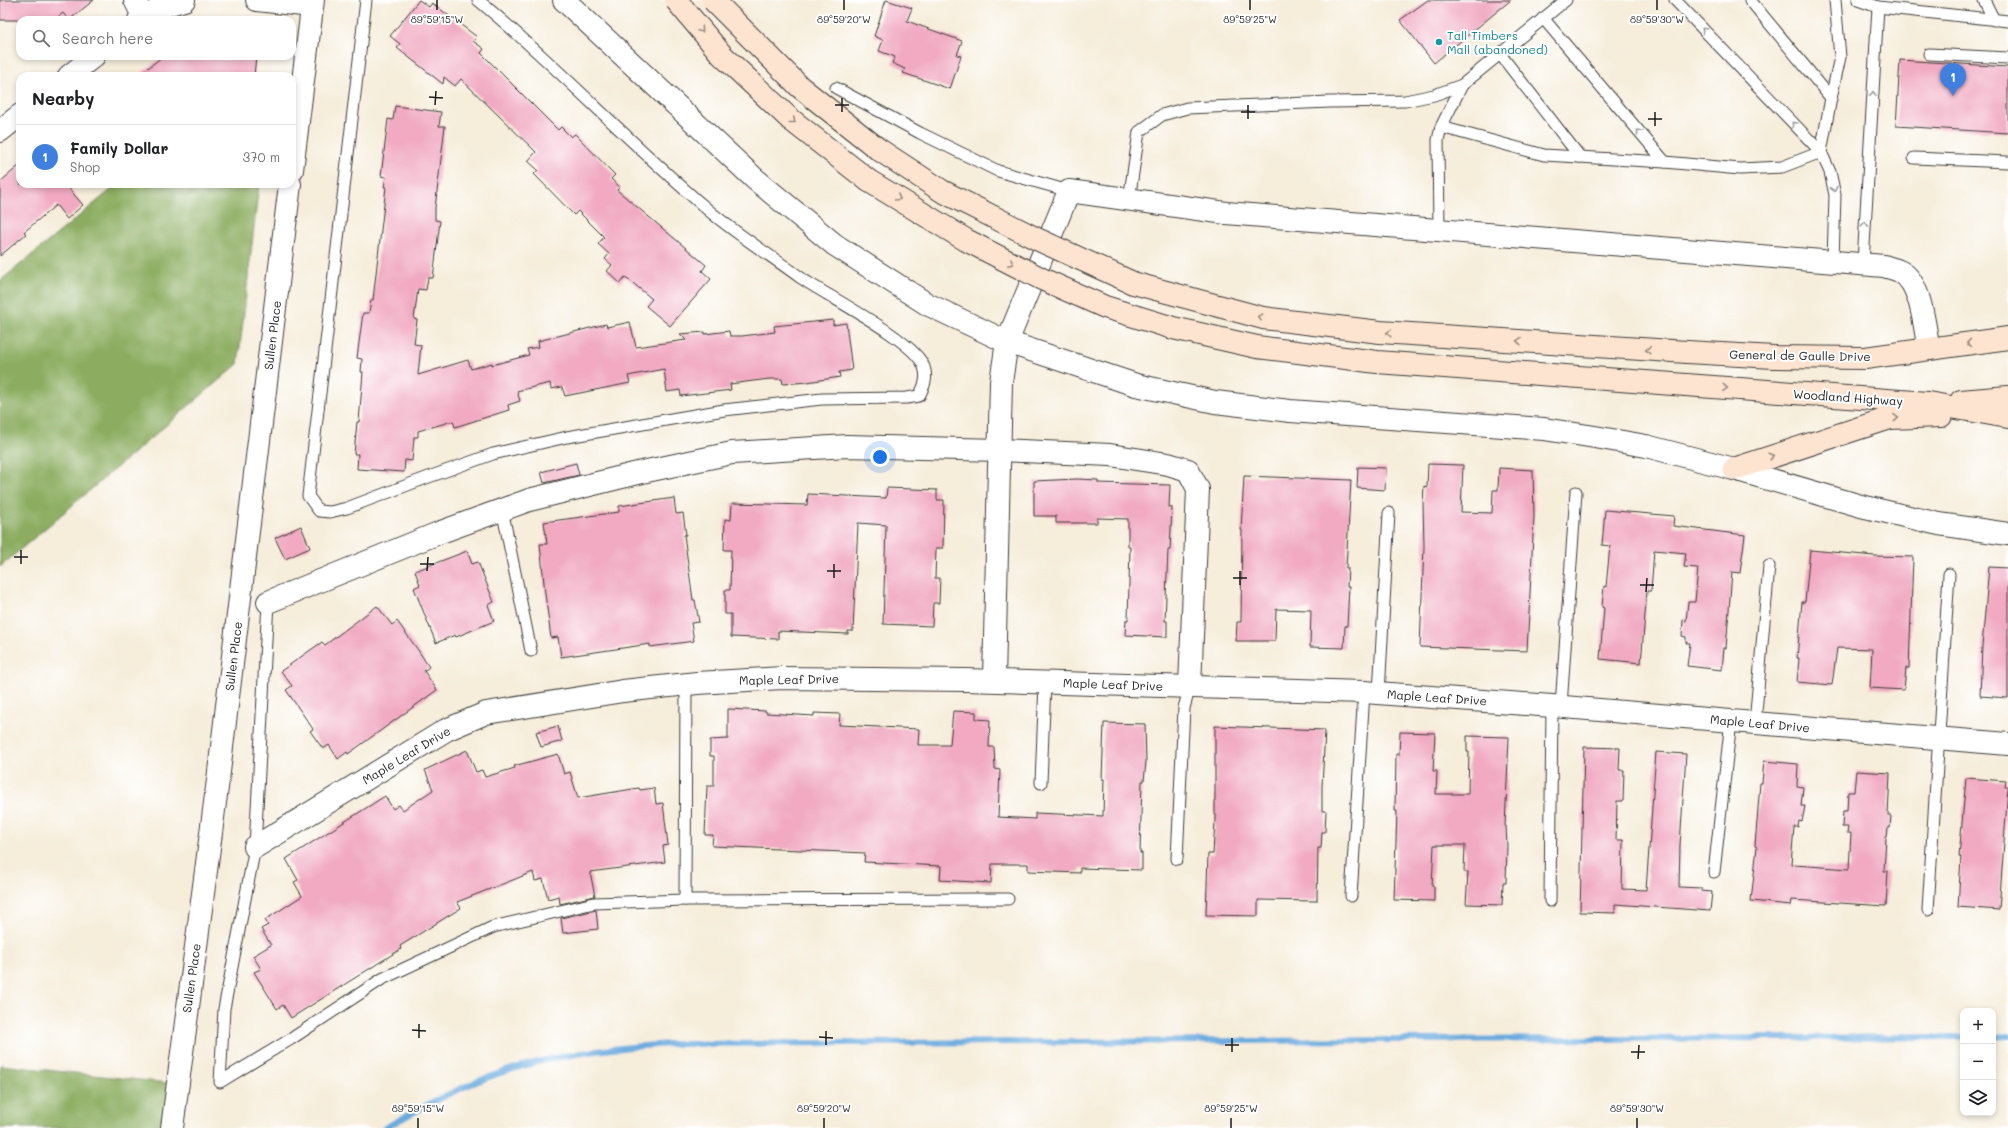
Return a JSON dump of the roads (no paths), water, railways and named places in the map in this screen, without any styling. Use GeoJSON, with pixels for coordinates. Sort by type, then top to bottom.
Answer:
{"type":"FeatureCollection","features":[{"type":"Feature","properties":{"kind":"main road","name":"Woodland Highway"},"geometry":{"type":"LineString","coordinates":[[676,0],[722,55],[790,119],[869,181],[966,240],[1042,279],[1105,307],[1173,328],[1257,347],[1378,362],[1928,403],[2000,415]]}},
{"type":"Feature","properties":{"kind":"main road","name":"General de Gaulle Drive"},"geometry":{"type":"LineString","coordinates":[[713,0],[800,87],[878,149],[942,191],[1039,240],[1133,283],[1271,319],[1380,332],[1687,352],[1774,357],[1865,358],[2008,338]]}},
{"type":"Feature","properties":{"kind":"main road"},"geometry":{"type":"LineString","coordinates":[[1928,403],[2008,397]]}},
{"type":"Feature","properties":{"kind":"main road"},"geometry":{"type":"LineString","coordinates":[[1734,468],[1890,418],[2000,415]]}},
{"type":"Feature","properties":{"kind":"street"},"geometry":{"type":"LineString","coordinates":[[139,12],[184,0]]}},
{"type":"Feature","properties":{"kind":"street"},"geometry":{"type":"LineString","coordinates":[[257,0],[312,3],[296,137]]}},
{"type":"Feature","properties":{"kind":"street"},"geometry":{"type":"LineString","coordinates":[[564,0],[755,179],[835,244],[927,304],[1007,342],[1136,386],[1215,402],[1290,411],[1544,429],[1646,446],[1734,468],[1861,506],[1939,524],[2008,534]]}},
{"type":"Feature","properties":{"kind":"street"},"geometry":{"type":"LineString","coordinates":[[74,72],[89,60]]}},
{"type":"Feature","properties":{"kind":"street"},"geometry":{"type":"LineString","coordinates":[[0,131],[16,118]]}},
{"type":"Feature","properties":{"kind":"street","name":"Sullen Place"},"geometry":{"type":"LineString","coordinates":[[172,1128],[218,780],[290,188]]}},
{"type":"Feature","properties":{"kind":"street"},"geometry":{"type":"LineString","coordinates":[[994,680],[1001,382],[1007,342],[1069,191],[1226,213],[1439,232],[1863,263],[1884,266],[1901,272],[1910,280],[1918,294],[1929,349]]}},
{"type":"Feature","properties":{"kind":"street"},"geometry":{"type":"LineString","coordinates":[[268,602],[529,500],[642,472],[732,453],[847,446],[999,450],[1110,455],[1168,464],[1188,470],[1198,489],[1190,686]]}},
{"type":"Feature","properties":{"kind":"street","name":"Maple Leaf Drive"},"geometry":{"type":"LineString","coordinates":[[255,847],[446,730],[486,713],[623,691],[686,684],[782,678],[994,680],[1372,693],[1556,706],[2008,744]]}},
{"type":"Feature","properties":{"kind":"lane"},"geometry":{"type":"LineString","coordinates":[[366,0],[308,496],[319,511],[330,512],[347,508],[493,454],[567,437],[724,410],[822,400],[907,398],[918,396],[926,384],[924,367],[912,351],[887,331],[803,279],[709,210],[646,155],[526,40],[478,0]]}},
{"type":"Feature","properties":{"kind":"lane"},"geometry":{"type":"LineString","coordinates":[[1130,200],[1139,132],[1162,115],[1187,108],[1330,102],[1406,101],[1434,95],[1462,85],[1566,0]]}},
{"type":"Feature","properties":{"kind":"lane"},"geometry":{"type":"LineString","coordinates":[[1675,0],[1821,152],[1830,172],[1835,195],[1833,261]]}},
{"type":"Feature","properties":{"kind":"lane"},"geometry":{"type":"LineString","coordinates":[[1750,0],[1831,98]]}},
{"type":"Feature","properties":{"kind":"lane"},"geometry":{"type":"LineString","coordinates":[[1821,152],[1840,57],[1835,0]]}},
{"type":"Feature","properties":{"kind":"lane"},"geometry":{"type":"LineString","coordinates":[[1858,0],[1878,7],[2008,21]]}},
{"type":"Feature","properties":{"kind":"lane"},"geometry":{"type":"LineString","coordinates":[[1984,0],[1994,20]]}},
{"type":"Feature","properties":{"kind":"lane"},"geometry":{"type":"LineString","coordinates":[[1863,263],[1878,7]]}},
{"type":"Feature","properties":{"kind":"lane"},"geometry":{"type":"LineString","coordinates":[[1543,18],[1665,162]]}},
{"type":"Feature","properties":{"kind":"lane"},"geometry":{"type":"LineString","coordinates":[[1500,54],[1580,157]]}},
{"type":"Feature","properties":{"kind":"lane"},"geometry":{"type":"LineString","coordinates":[[1929,54],[2008,58]]}},
{"type":"Feature","properties":{"kind":"lane"},"geometry":{"type":"LineString","coordinates":[[1439,232],[1437,168],[1438,140],[1441,127],[1462,85]]}},
{"type":"Feature","properties":{"kind":"lane"},"geometry":{"type":"LineString","coordinates":[[836,88],[920,133],[998,171],[1069,191]]}},
{"type":"Feature","properties":{"kind":"lane"},"geometry":{"type":"LineString","coordinates":[[1441,127],[1544,155],[1665,162],[1740,169],[1782,167],[1821,152]]}},
{"type":"Feature","properties":{"kind":"lane"},"geometry":{"type":"LineString","coordinates":[[1914,158],[2008,162]]}},
{"type":"Feature","properties":{"kind":"lane"},"geometry":{"type":"LineString","coordinates":[[1550,901],[1556,706],[1576,492]]}},
{"type":"Feature","properties":{"kind":"lane"},"geometry":{"type":"LineString","coordinates":[[502,510],[531,651]]}},
{"type":"Feature","properties":{"kind":"lane"},"geometry":{"type":"LineString","coordinates":[[1352,896],[1389,512]]}},
{"type":"Feature","properties":{"kind":"lane"},"geometry":{"type":"LineString","coordinates":[[1755,723],[1769,566]]}},
{"type":"Feature","properties":{"kind":"lane"},"geometry":{"type":"LineString","coordinates":[[1928,910],[1949,574]]}},
{"type":"Feature","properties":{"kind":"lane"},"geometry":{"type":"LineString","coordinates":[[268,602],[255,847],[224,1009],[220,1082],[292,1039],[382,979],[493,927],[594,903],[685,900],[1008,899]]}},
{"type":"Feature","properties":{"kind":"lane"},"geometry":{"type":"LineString","coordinates":[[1041,783],[1045,682]]}},
{"type":"Feature","properties":{"kind":"lane"},"geometry":{"type":"LineString","coordinates":[[685,900],[686,684]]}},
{"type":"Feature","properties":{"kind":"lane"},"geometry":{"type":"LineString","coordinates":[[1177,859],[1184,708],[1190,686]]}},
{"type":"Feature","properties":{"kind":"lane"},"geometry":{"type":"LineString","coordinates":[[1714,872],[1731,721]]}},
{"type":"Feature","properties":{"kind":"waterway"},"geometry":{"type":"LineString","coordinates":[[1996,1037],[2008,1036]]}},
{"type":"Feature","properties":{"kind":"waterway"},"geometry":{"type":"LineString","coordinates":[[385,1128],[449,1094],[511,1069],[556,1058],[600,1050],[669,1044],[1960,1037]]}},
{"type":"Feature","properties":{"kind":"place","name":"Tall Timbers Mall (abandoned)"},"geometry":{"type":"Point","coordinates":[1439,42]}},
{"type":"Feature","properties":{"kind":"place","name":"Family Dollar"},"geometry":{"type":"Point","coordinates":[1953,96]}}]}
